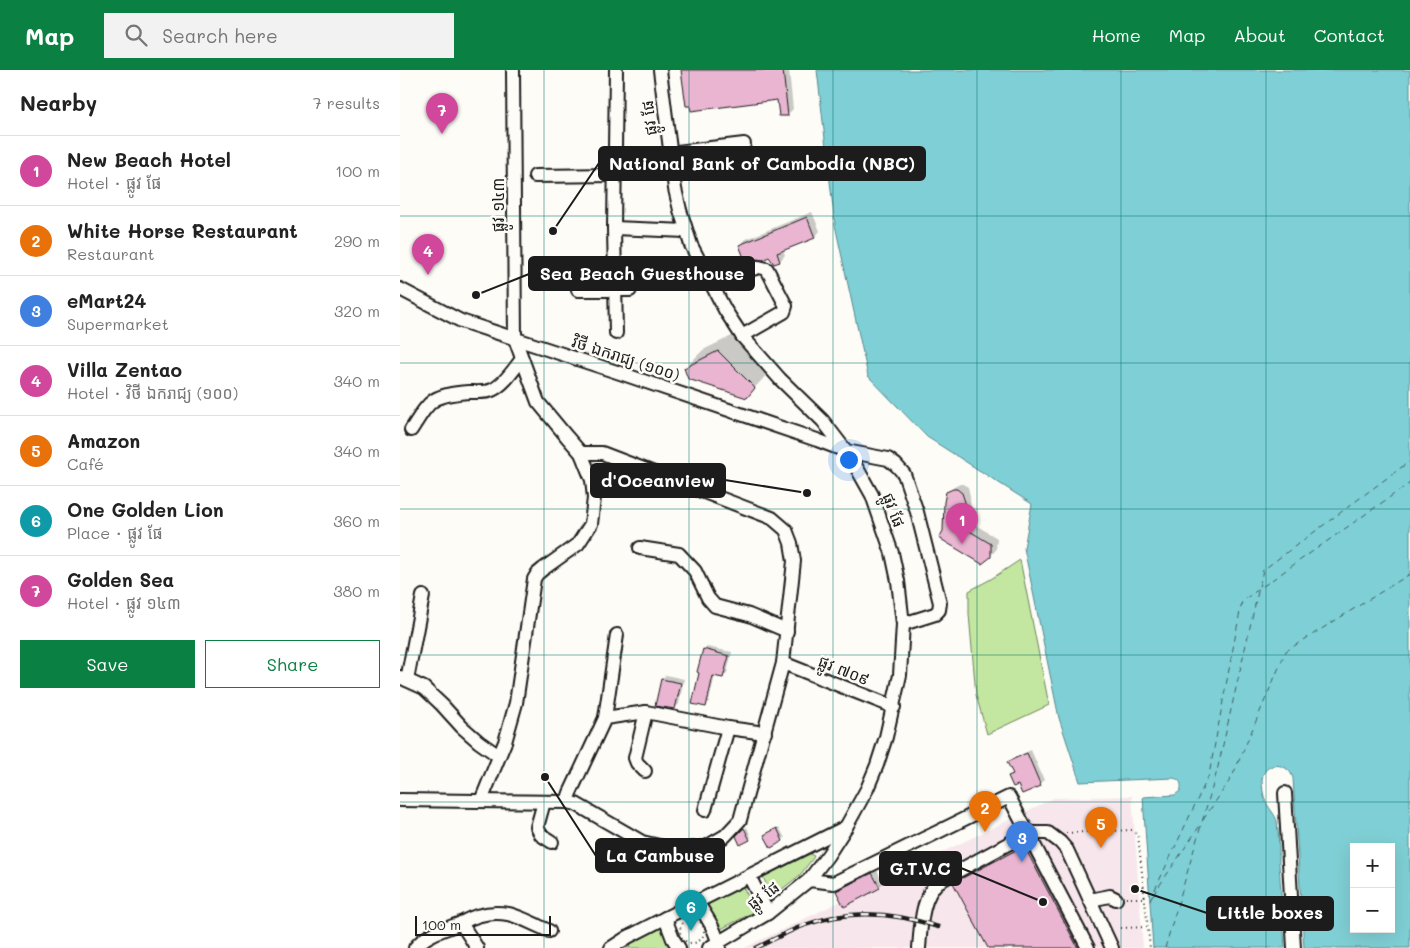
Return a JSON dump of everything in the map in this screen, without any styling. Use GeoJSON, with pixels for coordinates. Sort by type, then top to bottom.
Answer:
{"type":"FeatureCollection","features":[{"type":"Feature","properties":{"kind":"street","name":"ផ្លូវ ១៤៣"},"geometry":{"type":"LineString","coordinates":[[513,70],[515,339],[538,402],[581,453]]}},
{"type":"Feature","properties":{"kind":"street"},"geometry":{"type":"LineString","coordinates":[[616,70],[614,175],[616,333]]}},
{"type":"Feature","properties":{"kind":"street","name":"ផ្លូវ ផែ"},"geometry":{"type":"LineString","coordinates":[[660,70],[675,189],[691,245],[725,310],[742,336],[780,379],[823,421],[846,451],[872,495],[892,553],[898,581],[903,624],[900,675],[886,737],[867,789],[846,827],[809,880],[768,913],[712,945]]}},
{"type":"Feature","properties":{"kind":"street"},"geometry":{"type":"LineString","coordinates":[[670,153],[744,144]]}},
{"type":"Feature","properties":{"kind":"street"},"geometry":{"type":"LineString","coordinates":[[535,176],[614,175]]}},
{"type":"Feature","properties":{"kind":"street"},"geometry":{"type":"LineString","coordinates":[[614,228],[686,231]]}},
{"type":"Feature","properties":{"kind":"street"},"geometry":{"type":"LineString","coordinates":[[711,282],[759,267],[767,269],[786,306],[784,312],[742,336]]}},
{"type":"Feature","properties":{"kind":"street","name":"វិថី ឯករាជ្យ (១០០)"},"geometry":{"type":"LineString","coordinates":[[400,289],[461,321],[623,374],[846,451],[888,459],[904,474],[917,512],[940,603],[939,610],[935,614],[903,624]]}},
{"type":"Feature","properties":{"kind":"street"},"geometry":{"type":"LineString","coordinates":[[578,290],[630,290]]}},
{"type":"Feature","properties":{"kind":"street"},"geometry":{"type":"LineString","coordinates":[[411,430],[432,400],[449,394],[492,390],[502,383],[522,359]]}},
{"type":"Feature","properties":{"kind":"street"},"geometry":{"type":"LineString","coordinates":[[809,437],[820,433],[823,428],[823,421]]}},
{"type":"Feature","properties":{"kind":"street"},"geometry":{"type":"LineString","coordinates":[[400,800],[567,802],[576,804],[642,842],[677,850],[706,847],[725,836],[740,820],[783,663],[794,561],[791,543],[786,530],[772,518],[602,453],[581,453],[592,480],[594,498],[591,524],[578,544],[543,569],[534,579],[516,702],[505,742],[481,800]]}},
{"type":"Feature","properties":{"kind":"street"},"geometry":{"type":"LineString","coordinates":[[640,548],[679,554],[695,570],[708,598],[715,606],[749,615],[787,631]]}},
{"type":"Feature","properties":{"kind":"street"},"geometry":{"type":"LineString","coordinates":[[424,596],[404,678],[424,688],[462,727],[499,756]]}},
{"type":"Feature","properties":{"kind":"street"},"geometry":{"type":"LineString","coordinates":[[567,802],[605,718],[617,635]]}},
{"type":"Feature","properties":{"kind":"street","name":"ផ្លូវ ៧០៩"},"geometry":{"type":"LineString","coordinates":[[783,663],[894,707]]}},
{"type":"Feature","properties":{"kind":"street"},"geometry":{"type":"LineString","coordinates":[[605,718],[646,712],[728,728],[765,733]]}},
{"type":"Feature","properties":{"kind":"street"},"geometry":{"type":"LineString","coordinates":[[645,772],[635,758],[646,712]]}},
{"type":"Feature","properties":{"kind":"street"},"geometry":{"type":"LineString","coordinates":[[705,810],[728,728]]}},
{"type":"Feature","properties":{"kind":"street"},"geometry":{"type":"LineString","coordinates":[[1285,793],[1294,948]]}},
{"type":"Feature","properties":{"kind":"street"},"geometry":{"type":"LineString","coordinates":[[809,880],[834,883],[1009,797],[1088,948]]}},
{"type":"Feature","properties":{"kind":"street"},"geometry":{"type":"LineString","coordinates":[[544,802],[537,827],[541,835],[552,842]]}},
{"type":"Feature","properties":{"kind":"street"},"geometry":{"type":"LineString","coordinates":[[611,948],[628,937],[846,827]]}},
{"type":"Feature","properties":{"kind":"street"},"geometry":{"type":"LineString","coordinates":[[919,948],[921,921],[928,894],[932,888],[938,882],[1028,833],[1048,833],[1067,850],[1112,948]]}},
{"type":"Feature","properties":{"kind":"street"},"geometry":{"type":"LineString","coordinates":[[749,876],[768,913]]}},
{"type":"Feature","properties":{"kind":"street"},"geometry":{"type":"LineString","coordinates":[[1090,900],[1110,896],[1116,899]]}},
{"type":"Feature","properties":{"kind":"street"},"geometry":{"type":"LineString","coordinates":[[697,902],[709,922],[712,945]]}},
{"type":"Feature","properties":{"kind":"street"},"geometry":{"type":"LineString","coordinates":[[415,948],[436,932],[474,916],[485,914],[508,914],[549,931]]}},
{"type":"Feature","properties":{"kind":"street"},"geometry":{"type":"LineString","coordinates":[[665,918],[673,939],[679,948]]}},
{"type":"Feature","properties":{"kind":"street"},"geometry":{"type":"LineString","coordinates":[[461,923],[477,948]]}},
{"type":"Feature","properties":{"kind":"path"},"geometry":{"type":"LineString","coordinates":[[1066,832],[1132,830],[1138,835],[1150,948]]}},
{"type":"Feature","properties":{"kind":"path"},"geometry":{"type":"LineString","coordinates":[[1116,899],[1150,900]]}},
{"type":"Feature","properties":{"kind":"path"},"geometry":{"type":"LineString","coordinates":[[691,918],[700,921],[704,934],[712,945],[690,943],[681,938],[679,930],[683,921],[691,918]]}},
{"type":"Feature","properties":{"kind":"path"},"geometry":{"type":"LineString","coordinates":[[1121,928],[1148,927]]}},
{"type":"Feature","properties":{"kind":"shaded area"},"geometry":{"type":"Polygon","coordinates":[[[1132,796],[1143,948],[744,948],[1054,798],[1132,796]]]}},
{"type":"Feature","properties":{"kind":"green space"},"geometry":{"type":"Polygon","coordinates":[[[1020,560],[1049,705],[987,734],[976,695],[969,614],[969,591],[1020,560]]]}},
{"type":"Feature","properties":{"kind":"green space"},"geometry":{"type":"Polygon","coordinates":[[[810,854],[814,856],[800,875],[772,897],[763,877],[810,854]]]}},
{"type":"Feature","properties":{"kind":"green space"},"geometry":{"type":"Polygon","coordinates":[[[743,887],[756,911],[719,930],[714,916],[705,905],[743,887]]]}},
{"type":"Feature","properties":{"kind":"green space"},"geometry":{"type":"Polygon","coordinates":[[[663,927],[673,948],[626,948],[632,943],[663,927]]]}},
{"type":"Feature","properties":{"kind":"water"},"geometry":{"type":"Polygon","coordinates":[[[817,70],[1410,70],[1410,948],[1304,948],[1293,778],[1286,768],[1276,766],[1267,769],[1263,774],[1262,782],[1265,800],[1277,822],[1285,948],[1153,948],[1143,797],[1175,795],[1180,791],[1180,782],[1173,778],[1080,782],[1059,718],[1024,548],[1032,504],[927,437],[868,376],[835,225],[817,70]]]}},
{"type":"Feature","properties":{"kind":"building"},"geometry":{"type":"Polygon","coordinates":[[[681,70],[783,70],[788,116],[779,116],[777,100],[691,111],[690,106],[686,106],[681,70]]]}},
{"type":"Feature","properties":{"kind":"building"},"geometry":{"type":"Polygon","coordinates":[[[807,217],[815,238],[777,253],[780,262],[774,264],[769,257],[746,263],[739,245],[807,217]]]}},
{"type":"Feature","properties":{"kind":"building"},"geometry":{"type":"Polygon","coordinates":[[[718,351],[755,388],[747,398],[688,379],[684,368],[718,351]]]}},
{"type":"Feature","properties":{"kind":"building"},"geometry":{"type":"Polygon","coordinates":[[[957,489],[962,493],[965,502],[965,521],[968,530],[991,544],[991,557],[982,564],[939,538],[943,531],[946,492],[957,489]]]}},
{"type":"Feature","properties":{"kind":"building"},"geometry":{"type":"Polygon","coordinates":[[[703,649],[729,656],[723,678],[713,676],[706,707],[692,704],[703,649]]]}},
{"type":"Feature","properties":{"kind":"building"},"geometry":{"type":"Polygon","coordinates":[[[661,679],[681,683],[675,709],[655,706],[661,679]]]}},
{"type":"Feature","properties":{"kind":"building"},"geometry":{"type":"Polygon","coordinates":[[[1027,753],[1041,786],[1022,794],[1018,785],[1013,787],[1008,776],[1013,774],[1007,762],[1027,753]]]}},
{"type":"Feature","properties":{"kind":"building"},"geometry":{"type":"Polygon","coordinates":[[[744,828],[750,840],[740,845],[736,836],[744,828]]]}},
{"type":"Feature","properties":{"kind":"building"},"geometry":{"type":"Polygon","coordinates":[[[777,828],[783,841],[771,848],[764,835],[777,828]]]}},
{"type":"Feature","properties":{"kind":"building"},"geometry":{"type":"Polygon","coordinates":[[[1024,846],[1078,948],[988,948],[953,883],[1024,846]]]}},
{"type":"Feature","properties":{"kind":"building"},"geometry":{"type":"Polygon","coordinates":[[[872,873],[880,888],[844,907],[836,891],[872,873]]]}},
{"type":"Feature","properties":{"kind":"ferry route"},"geometry":{"type":"LineString","coordinates":[[1165,948],[1217,771],[1263,570],[1410,461]]}},
{"type":"Feature","properties":{"kind":"ferry route"},"geometry":{"type":"LineString","coordinates":[[1150,900],[1209,775],[1242,601],[1410,483]]}},
{"type":"Feature","properties":{"kind":"ferry route"},"geometry":{"type":"LineString","coordinates":[[1203,820],[1232,777],[1286,651],[1410,574]]}},
{"type":"Feature","properties":{"kind":"ferry route"},"geometry":{"type":"LineString","coordinates":[[1153,895],[1201,824]]}},
{"type":"Feature","properties":{"kind":"railway"},"geometry":{"type":"LineString","coordinates":[[756,948],[805,925],[838,916],[872,914],[905,918],[938,927]]}},
{"type":"Feature","properties":{"kind":"place","name":"Golden Sea"},"geometry":{"type":"Point","coordinates":[442,134]}},
{"type":"Feature","properties":{"kind":"place","name":"National Bank of Cambodia (NBC)"},"geometry":{"type":"Point","coordinates":[553,231]}},
{"type":"Feature","properties":{"kind":"place","name":"Villa Zentao"},"geometry":{"type":"Point","coordinates":[428,275]}},
{"type":"Feature","properties":{"kind":"place","name":"Sea Beach Guesthouse"},"geometry":{"type":"Point","coordinates":[476,295]}},
{"type":"Feature","properties":{"kind":"place","name":"d'Oceanview"},"geometry":{"type":"Point","coordinates":[807,493]}},
{"type":"Feature","properties":{"kind":"place","name":"New Beach Hotel"},"geometry":{"type":"Point","coordinates":[962,544]}},
{"type":"Feature","properties":{"kind":"place","name":"La Cambuse"},"geometry":{"type":"Point","coordinates":[545,777]}},
{"type":"Feature","properties":{"kind":"place","name":"White Horse Restaurant"},"geometry":{"type":"Point","coordinates":[985,832]}},
{"type":"Feature","properties":{"kind":"place","name":"Amazon"},"geometry":{"type":"Point","coordinates":[1101,848]}},
{"type":"Feature","properties":{"kind":"place","name":"eMart24"},"geometry":{"type":"Point","coordinates":[1022,862]}},
{"type":"Feature","properties":{"kind":"place","name":"Little boxes"},"geometry":{"type":"Point","coordinates":[1135,889]}},
{"type":"Feature","properties":{"kind":"place","name":"G.T.V.C"},"geometry":{"type":"Point","coordinates":[1043,902]}},
{"type":"Feature","properties":{"kind":"place","name":"One Golden Lion"},"geometry":{"type":"Point","coordinates":[691,931]}}]}
